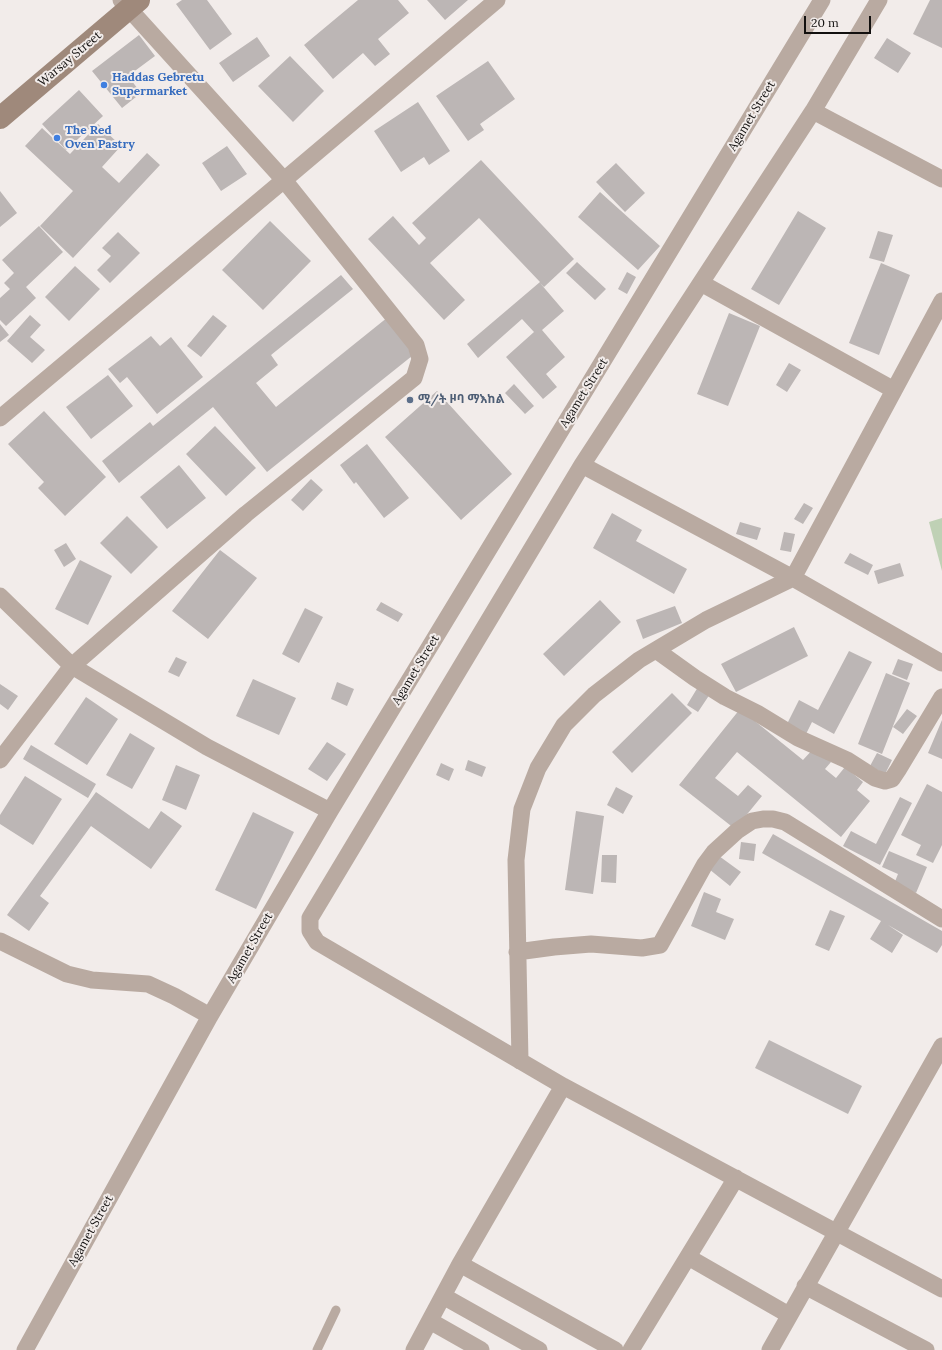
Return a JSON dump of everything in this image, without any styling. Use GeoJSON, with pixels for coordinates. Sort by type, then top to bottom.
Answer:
{"type":"FeatureCollection","features":[{"type":"Feature","properties":{"kind":"main road","name":"Warsay Street"},"geometry":{"type":"LineString","coordinates":[[0,118],[130,3]]}},
{"type":"Feature","properties":{"kind":"street"},"geometry":{"type":"LineString","coordinates":[[0,418],[497,0]]}},
{"type":"Feature","properties":{"kind":"street","name":"Agamet Street"},"geometry":{"type":"LineString","coordinates":[[25,1350],[210,1016],[330,811],[822,0]]}},
{"type":"Feature","properties":{"kind":"street"},"geometry":{"type":"LineString","coordinates":[[878,0],[812,111],[582,465],[310,918],[310,931],[317,942],[563,1086],[942,1289]]}},
{"type":"Feature","properties":{"kind":"street"},"geometry":{"type":"LineString","coordinates":[[0,760],[72,666],[246,514],[414,378],[420,359],[416,345],[284,180],[130,3]]}},
{"type":"Feature","properties":{"kind":"street"},"geometry":{"type":"LineString","coordinates":[[812,111],[942,179]]}},
{"type":"Feature","properties":{"kind":"street"},"geometry":{"type":"LineString","coordinates":[[701,283],[894,390]]}},
{"type":"Feature","properties":{"kind":"street"},"geometry":{"type":"LineString","coordinates":[[520,1061],[517,952],[517,853],[522,809],[538,768],[564,725],[589,700],[639,660],[706,620],[793,578],[942,302]]}},
{"type":"Feature","properties":{"kind":"street"},"geometry":{"type":"LineString","coordinates":[[582,465],[793,578],[942,664]]}},
{"type":"Feature","properties":{"kind":"street"},"geometry":{"type":"LineString","coordinates":[[0,596],[72,666],[207,747],[330,811]]}},
{"type":"Feature","properties":{"kind":"street"},"geometry":{"type":"LineString","coordinates":[[656,650],[725,697],[757,713],[798,738],[847,760],[875,778],[885,781],[892,779],[942,697]]}},
{"type":"Feature","properties":{"kind":"street"},"geometry":{"type":"LineString","coordinates":[[517,952],[554,946],[591,944],[642,948],[660,945],[705,864],[714,852],[736,831],[752,821],[763,819],[773,819],[785,822],[942,919]]}},
{"type":"Feature","properties":{"kind":"street"},"geometry":{"type":"LineString","coordinates":[[0,942],[67,974],[92,980],[148,984],[174,996],[210,1016]]}},
{"type":"Feature","properties":{"kind":"street"},"geometry":{"type":"LineString","coordinates":[[770,1350],[942,1046]]}},
{"type":"Feature","properties":{"kind":"street"},"geometry":{"type":"LineString","coordinates":[[414,1350],[460,1264],[563,1086]]}},
{"type":"Feature","properties":{"kind":"street"},"geometry":{"type":"LineString","coordinates":[[631,1350],[736,1178]]}},
{"type":"Feature","properties":{"kind":"street"},"geometry":{"type":"LineString","coordinates":[[688,1257],[789,1315]]}},
{"type":"Feature","properties":{"kind":"street"},"geometry":{"type":"LineString","coordinates":[[460,1264],[615,1350]]}},
{"type":"Feature","properties":{"kind":"street"},"geometry":{"type":"LineString","coordinates":[[805,1286],[926,1350]]}},
{"type":"Feature","properties":{"kind":"street"},"geometry":{"type":"LineString","coordinates":[[443,1296],[540,1350]]}},
{"type":"Feature","properties":{"kind":"street"},"geometry":{"type":"LineString","coordinates":[[430,1320],[481,1350]]}},
{"type":"Feature","properties":{"kind":"lane"},"geometry":{"type":"LineString","coordinates":[[317,1350],[336,1310]]}},
{"type":"Feature","properties":{"kind":"green space"},"geometry":{"type":"Polygon","coordinates":[[[942,518],[942,571],[929,522],[942,518]]]}},
{"type":"Feature","properties":{"kind":"building"},"geometry":{"type":"Polygon","coordinates":[[[182,0],[207,0],[232,34],[210,50],[176,4],[182,0]]]}},
{"type":"Feature","properties":{"kind":"building"},"geometry":{"type":"Polygon","coordinates":[[[358,0],[398,0],[409,13],[378,39],[390,54],[375,66],[363,53],[333,79],[304,45],[358,0]]]}},
{"type":"Feature","properties":{"kind":"building"},"geometry":{"type":"Polygon","coordinates":[[[427,0],[468,0],[445,20],[427,0]]]}},
{"type":"Feature","properties":{"kind":"building"},"geometry":{"type":"Polygon","coordinates":[[[930,0],[942,0],[942,48],[913,34],[930,0]]]}},
{"type":"Feature","properties":{"kind":"building"},"geometry":{"type":"Polygon","coordinates":[[[139,35],[155,56],[128,76],[141,93],[122,108],[92,71],[139,35]]]}},
{"type":"Feature","properties":{"kind":"building"},"geometry":{"type":"Polygon","coordinates":[[[257,37],[270,56],[233,82],[219,63],[257,37]]]}},
{"type":"Feature","properties":{"kind":"building"},"geometry":{"type":"Polygon","coordinates":[[[887,38],[911,53],[898,73],[874,58],[887,38]]]}},
{"type":"Feature","properties":{"kind":"building"},"geometry":{"type":"Polygon","coordinates":[[[290,56],[324,91],[293,122],[258,86],[290,56]]]}},
{"type":"Feature","properties":{"kind":"building"},"geometry":{"type":"Polygon","coordinates":[[[488,61],[515,99],[480,124],[484,130],[468,141],[436,96],[488,61]]]}},
{"type":"Feature","properties":{"kind":"building"},"geometry":{"type":"Polygon","coordinates":[[[79,90],[103,116],[66,150],[42,124],[79,90]]]}},
{"type":"Feature","properties":{"kind":"building"},"geometry":{"type":"Polygon","coordinates":[[[418,102],[450,151],[429,165],[424,157],[401,172],[374,131],[418,102]]]}},
{"type":"Feature","properties":{"kind":"building"},"geometry":{"type":"Polygon","coordinates":[[[98,124],[121,146],[102,167],[119,183],[147,153],[160,165],[73,258],[40,226],[73,191],[25,146],[42,128],[70,154],[98,124]]]}},
{"type":"Feature","properties":{"kind":"building"},"geometry":{"type":"Polygon","coordinates":[[[227,146],[247,174],[221,191],[202,163],[227,146]]]}},
{"type":"Feature","properties":{"kind":"building"},"geometry":{"type":"Polygon","coordinates":[[[481,160],[574,259],[544,287],[540,283],[564,311],[542,330],[565,357],[546,374],[557,387],[543,399],[506,357],[534,332],[522,319],[478,358],[467,344],[540,282],[479,218],[430,263],[465,300],[444,320],[368,239],[393,216],[419,245],[426,238],[412,223],[481,160]]]}},
{"type":"Feature","properties":{"kind":"building"},"geometry":{"type":"Polygon","coordinates":[[[616,163],[645,193],[625,212],[596,182],[616,163]]]}},
{"type":"Feature","properties":{"kind":"building"},"geometry":{"type":"Polygon","coordinates":[[[0,191],[17,213],[0,227],[0,191]]]}},
{"type":"Feature","properties":{"kind":"building"},"geometry":{"type":"Polygon","coordinates":[[[600,192],[660,246],[638,270],[578,217],[600,192]]]}},
{"type":"Feature","properties":{"kind":"building"},"geometry":{"type":"Polygon","coordinates":[[[798,211],[826,228],[779,305],[751,289],[798,211]]]}},
{"type":"Feature","properties":{"kind":"building"},"geometry":{"type":"Polygon","coordinates":[[[270,221],[311,261],[263,310],[222,270],[270,221]]]}},
{"type":"Feature","properties":{"kind":"building"},"geometry":{"type":"Polygon","coordinates":[[[39,226],[63,252],[26,287],[36,298],[6,326],[0,320],[0,298],[10,289],[4,283],[14,273],[2,260],[39,226]]]}},
{"type":"Feature","properties":{"kind":"building"},"geometry":{"type":"Polygon","coordinates":[[[878,231],[893,235],[884,262],[869,258],[878,231]]]}},
{"type":"Feature","properties":{"kind":"building"},"geometry":{"type":"Polygon","coordinates":[[[118,232],[140,253],[110,283],[97,270],[111,256],[102,248],[118,232]]]}},
{"type":"Feature","properties":{"kind":"building"},"geometry":{"type":"Polygon","coordinates":[[[577,262],[606,289],[595,300],[566,273],[577,262]]]}},
{"type":"Feature","properties":{"kind":"building"},"geometry":{"type":"Polygon","coordinates":[[[881,263],[910,275],[879,355],[849,343],[881,263]]]}},
{"type":"Feature","properties":{"kind":"building"},"geometry":{"type":"Polygon","coordinates":[[[75,266],[100,289],[69,321],[45,297],[75,266]]]}},
{"type":"Feature","properties":{"kind":"building"},"geometry":{"type":"Polygon","coordinates":[[[627,272],[636,277],[627,294],[618,289],[627,272]]]}},
{"type":"Feature","properties":{"kind":"building"},"geometry":{"type":"Polygon","coordinates":[[[341,275],[353,289],[271,355],[278,365],[256,383],[276,407],[388,317],[417,352],[267,472],[213,407],[119,483],[102,461],[150,422],[153,426],[341,275]]]}},
{"type":"Feature","properties":{"kind":"building"},"geometry":{"type":"Polygon","coordinates":[[[729,313],[760,326],[728,406],[697,394],[729,313]]]}},
{"type":"Feature","properties":{"kind":"building"},"geometry":{"type":"Polygon","coordinates":[[[30,315],[41,325],[30,337],[45,350],[32,363],[7,341],[30,315]]]}},
{"type":"Feature","properties":{"kind":"building"},"geometry":{"type":"Polygon","coordinates":[[[213,315],[227,326],[201,357],[187,346],[213,315]]]}},
{"type":"Feature","properties":{"kind":"building"},"geometry":{"type":"Polygon","coordinates":[[[0,324],[9,335],[0,342],[0,324]]]}},
{"type":"Feature","properties":{"kind":"building"},"geometry":{"type":"Polygon","coordinates":[[[151,336],[160,346],[171,337],[203,377],[157,414],[127,377],[120,383],[108,369],[151,336]]]}},
{"type":"Feature","properties":{"kind":"building"},"geometry":{"type":"Polygon","coordinates":[[[789,363],[801,370],[787,392],[776,385],[789,363]]]}},
{"type":"Feature","properties":{"kind":"building"},"geometry":{"type":"Polygon","coordinates":[[[108,375],[133,406],[91,439],[66,407],[108,375]]]}},
{"type":"Feature","properties":{"kind":"building"},"geometry":{"type":"Polygon","coordinates":[[[514,384],[534,406],[525,414],[505,393],[514,384]]]}},
{"type":"Feature","properties":{"kind":"building"},"geometry":{"type":"Polygon","coordinates":[[[437,391],[512,474],[461,520],[385,437],[437,391]]]}},
{"type":"Feature","properties":{"kind":"building"},"geometry":{"type":"Polygon","coordinates":[[[44,411],[106,477],[65,516],[38,488],[44,482],[8,444],[44,411]]]}},
{"type":"Feature","properties":{"kind":"building"},"geometry":{"type":"Polygon","coordinates":[[[215,426],[256,468],[226,496],[186,454],[215,426]]]}},
{"type":"Feature","properties":{"kind":"building"},"geometry":{"type":"Polygon","coordinates":[[[367,444],[409,498],[384,518],[356,482],[354,484],[340,465],[367,444]]]}},
{"type":"Feature","properties":{"kind":"building"},"geometry":{"type":"Polygon","coordinates":[[[179,465],[206,498],[167,529],[140,497],[179,465]]]}},
{"type":"Feature","properties":{"kind":"building"},"geometry":{"type":"Polygon","coordinates":[[[311,479],[323,490],[303,511],[291,500],[311,479]]]}},
{"type":"Feature","properties":{"kind":"building"},"geometry":{"type":"Polygon","coordinates":[[[804,503],[813,508],[803,524],[794,519],[804,503]]]}},
{"type":"Feature","properties":{"kind":"building"},"geometry":{"type":"Polygon","coordinates":[[[612,513],[642,530],[636,541],[687,569],[674,594],[593,548],[612,513]]]}},
{"type":"Feature","properties":{"kind":"building"},"geometry":{"type":"Polygon","coordinates":[[[127,516],[158,547],[131,574],[100,543],[127,516]]]}},
{"type":"Feature","properties":{"kind":"building"},"geometry":{"type":"Polygon","coordinates":[[[740,522],[761,528],[757,540],[736,534],[740,522]]]}},
{"type":"Feature","properties":{"kind":"building"},"geometry":{"type":"Polygon","coordinates":[[[784,532],[795,534],[791,552],[780,550],[784,532]]]}},
{"type":"Feature","properties":{"kind":"building"},"geometry":{"type":"Polygon","coordinates":[[[66,543],[76,559],[64,567],[54,550],[66,543]]]}},
{"type":"Feature","properties":{"kind":"building"},"geometry":{"type":"Polygon","coordinates":[[[220,550],[257,578],[208,639],[172,611],[220,550]]]}},
{"type":"Feature","properties":{"kind":"building"},"geometry":{"type":"Polygon","coordinates":[[[850,553],[873,565],[868,575],[844,563],[850,553]]]}},
{"type":"Feature","properties":{"kind":"building"},"geometry":{"type":"Polygon","coordinates":[[[80,560],[112,576],[88,625],[55,609],[80,560]]]}},
{"type":"Feature","properties":{"kind":"building"},"geometry":{"type":"Polygon","coordinates":[[[900,563],[904,576],[878,584],[874,571],[900,563]]]}},
{"type":"Feature","properties":{"kind":"building"},"geometry":{"type":"Polygon","coordinates":[[[600,600],[621,622],[564,676],[543,654],[600,600]]]}},
{"type":"Feature","properties":{"kind":"building"},"geometry":{"type":"Polygon","coordinates":[[[381,602],[403,614],[398,622],[376,610],[381,602]]]}},
{"type":"Feature","properties":{"kind":"building"},"geometry":{"type":"Polygon","coordinates":[[[675,606],[682,623],[643,639],[636,620],[675,606]]]}},
{"type":"Feature","properties":{"kind":"building"},"geometry":{"type":"Polygon","coordinates":[[[305,608],[323,617],[299,663],[282,654],[305,608]]]}},
{"type":"Feature","properties":{"kind":"building"},"geometry":{"type":"Polygon","coordinates":[[[794,627],[808,656],[736,692],[721,664],[794,627]]]}},
{"type":"Feature","properties":{"kind":"building"},"geometry":{"type":"Polygon","coordinates":[[[849,651],[872,662],[834,734],[812,722],[805,736],[786,726],[799,700],[818,710],[849,651]]]}},
{"type":"Feature","properties":{"kind":"building"},"geometry":{"type":"Polygon","coordinates":[[[176,657],[187,662],[179,677],[168,672],[176,657]]]}},
{"type":"Feature","properties":{"kind":"building"},"geometry":{"type":"Polygon","coordinates":[[[898,659],[913,664],[907,680],[892,674],[898,659]]]}},
{"type":"Feature","properties":{"kind":"building"},"geometry":{"type":"Polygon","coordinates":[[[886,673],[910,683],[882,754],[858,744],[886,673]]]}},
{"type":"Feature","properties":{"kind":"building"},"geometry":{"type":"Polygon","coordinates":[[[253,679],[296,698],[279,735],[236,716],[253,679]]]}},
{"type":"Feature","properties":{"kind":"building"},"geometry":{"type":"Polygon","coordinates":[[[337,682],[354,689],[347,706],[331,699],[337,682]]]}},
{"type":"Feature","properties":{"kind":"building"},"geometry":{"type":"Polygon","coordinates":[[[0,684],[18,696],[8,710],[0,704],[0,684]]]}},
{"type":"Feature","properties":{"kind":"building"},"geometry":{"type":"Polygon","coordinates":[[[698,687],[710,694],[698,712],[687,705],[698,687]]]}},
{"type":"Feature","properties":{"kind":"building"},"geometry":{"type":"Polygon","coordinates":[[[672,693],[692,713],[632,773],[612,752],[672,693]]]}},
{"type":"Feature","properties":{"kind":"building"},"geometry":{"type":"Polygon","coordinates":[[[86,697],[118,719],[87,765],[54,744],[86,697]]]}},
{"type":"Feature","properties":{"kind":"building"},"geometry":{"type":"Polygon","coordinates":[[[740,709],[803,760],[814,748],[831,762],[825,769],[836,778],[845,767],[863,782],[857,790],[870,801],[841,837],[737,752],[715,778],[738,796],[748,785],[762,796],[735,829],[679,785],[740,709]]]}},
{"type":"Feature","properties":{"kind":"building"},"geometry":{"type":"Polygon","coordinates":[[[907,709],[917,716],[903,734],[893,727],[907,709]]]}},
{"type":"Feature","properties":{"kind":"building"},"geometry":{"type":"Polygon","coordinates":[[[942,720],[942,759],[928,753],[942,720]]]}},
{"type":"Feature","properties":{"kind":"building"},"geometry":{"type":"Polygon","coordinates":[[[130,733],[155,748],[132,789],[106,775],[130,733]]]}},
{"type":"Feature","properties":{"kind":"building"},"geometry":{"type":"Polygon","coordinates":[[[327,742],[346,754],[327,781],[308,769],[327,742]]]}},
{"type":"Feature","properties":{"kind":"building"},"geometry":{"type":"Polygon","coordinates":[[[31,745],[96,784],[88,798],[23,759],[31,745]]]}},
{"type":"Feature","properties":{"kind":"building"},"geometry":{"type":"Polygon","coordinates":[[[877,753],[892,760],[885,774],[870,766],[877,753]]]}},
{"type":"Feature","properties":{"kind":"building"},"geometry":{"type":"Polygon","coordinates":[[[468,760],[486,767],[482,777],[465,770],[468,760]]]}},
{"type":"Feature","properties":{"kind":"building"},"geometry":{"type":"Polygon","coordinates":[[[441,763],[454,769],[449,781],[436,775],[441,763]]]}},
{"type":"Feature","properties":{"kind":"building"},"geometry":{"type":"Polygon","coordinates":[[[176,765],[200,775],[186,810],[162,800],[176,765]]]}},
{"type":"Feature","properties":{"kind":"building"},"geometry":{"type":"Polygon","coordinates":[[[25,776],[62,799],[33,845],[0,824],[0,815],[25,776]]]}},
{"type":"Feature","properties":{"kind":"building"},"geometry":{"type":"Polygon","coordinates":[[[927,784],[942,792],[942,845],[933,863],[916,855],[921,845],[901,835],[927,784]]]}},
{"type":"Feature","properties":{"kind":"building"},"geometry":{"type":"Polygon","coordinates":[[[616,787],[633,796],[623,814],[607,805],[616,787]]]}},
{"type":"Feature","properties":{"kind":"building"},"geometry":{"type":"Polygon","coordinates":[[[96,792],[149,829],[161,811],[182,826],[151,869],[91,826],[40,896],[49,903],[29,931],[7,915],[96,792]]]}},
{"type":"Feature","properties":{"kind":"building"},"geometry":{"type":"Polygon","coordinates":[[[900,797],[912,803],[880,865],[843,846],[851,831],[876,844],[900,797]]]}},
{"type":"Feature","properties":{"kind":"building"},"geometry":{"type":"Polygon","coordinates":[[[576,811],[604,816],[593,894],[565,890],[576,811]]]}},
{"type":"Feature","properties":{"kind":"building"},"geometry":{"type":"Polygon","coordinates":[[[253,812],[294,832],[256,909],[215,890],[253,812]]]}},
{"type":"Feature","properties":{"kind":"building"},"geometry":{"type":"Polygon","coordinates":[[[773,834],[942,931],[942,945],[937,953],[888,925],[903,935],[892,953],[870,939],[881,921],[762,853],[773,834]]]}},
{"type":"Feature","properties":{"kind":"building"},"geometry":{"type":"Polygon","coordinates":[[[741,842],[756,844],[754,861],[739,859],[741,842]]]}},
{"type":"Feature","properties":{"kind":"building"},"geometry":{"type":"Polygon","coordinates":[[[889,851],[927,867],[916,893],[894,884],[898,874],[882,867],[889,851]]]}},
{"type":"Feature","properties":{"kind":"building"},"geometry":{"type":"Polygon","coordinates":[[[602,855],[617,855],[616,883],[601,882],[602,855]]]}},
{"type":"Feature","properties":{"kind":"building"},"geometry":{"type":"Polygon","coordinates":[[[719,856],[741,872],[730,886],[709,869],[719,856]]]}},
{"type":"Feature","properties":{"kind":"building"},"geometry":{"type":"Polygon","coordinates":[[[704,892],[721,899],[716,912],[734,919],[725,940],[691,926],[704,892]]]}},
{"type":"Feature","properties":{"kind":"building"},"geometry":{"type":"Polygon","coordinates":[[[830,910],[845,916],[829,951],[815,945],[830,910]]]}},
{"type":"Feature","properties":{"kind":"building"},"geometry":{"type":"Polygon","coordinates":[[[769,1040],[862,1086],[848,1114],[755,1068],[769,1040]]]}},
{"type":"Feature","properties":{"kind":"place","name":"Haddas Gebretu Supermarket"},"geometry":{"type":"Point","coordinates":[104,85]}},
{"type":"Feature","properties":{"kind":"place","name":"The Red Oven Pastry"},"geometry":{"type":"Point","coordinates":[57,138]}},
{"type":"Feature","properties":{"kind":"place","name":"ሚ/ት ዞባ ማእከል"},"geometry":{"type":"Point","coordinates":[410,400]}}]}
